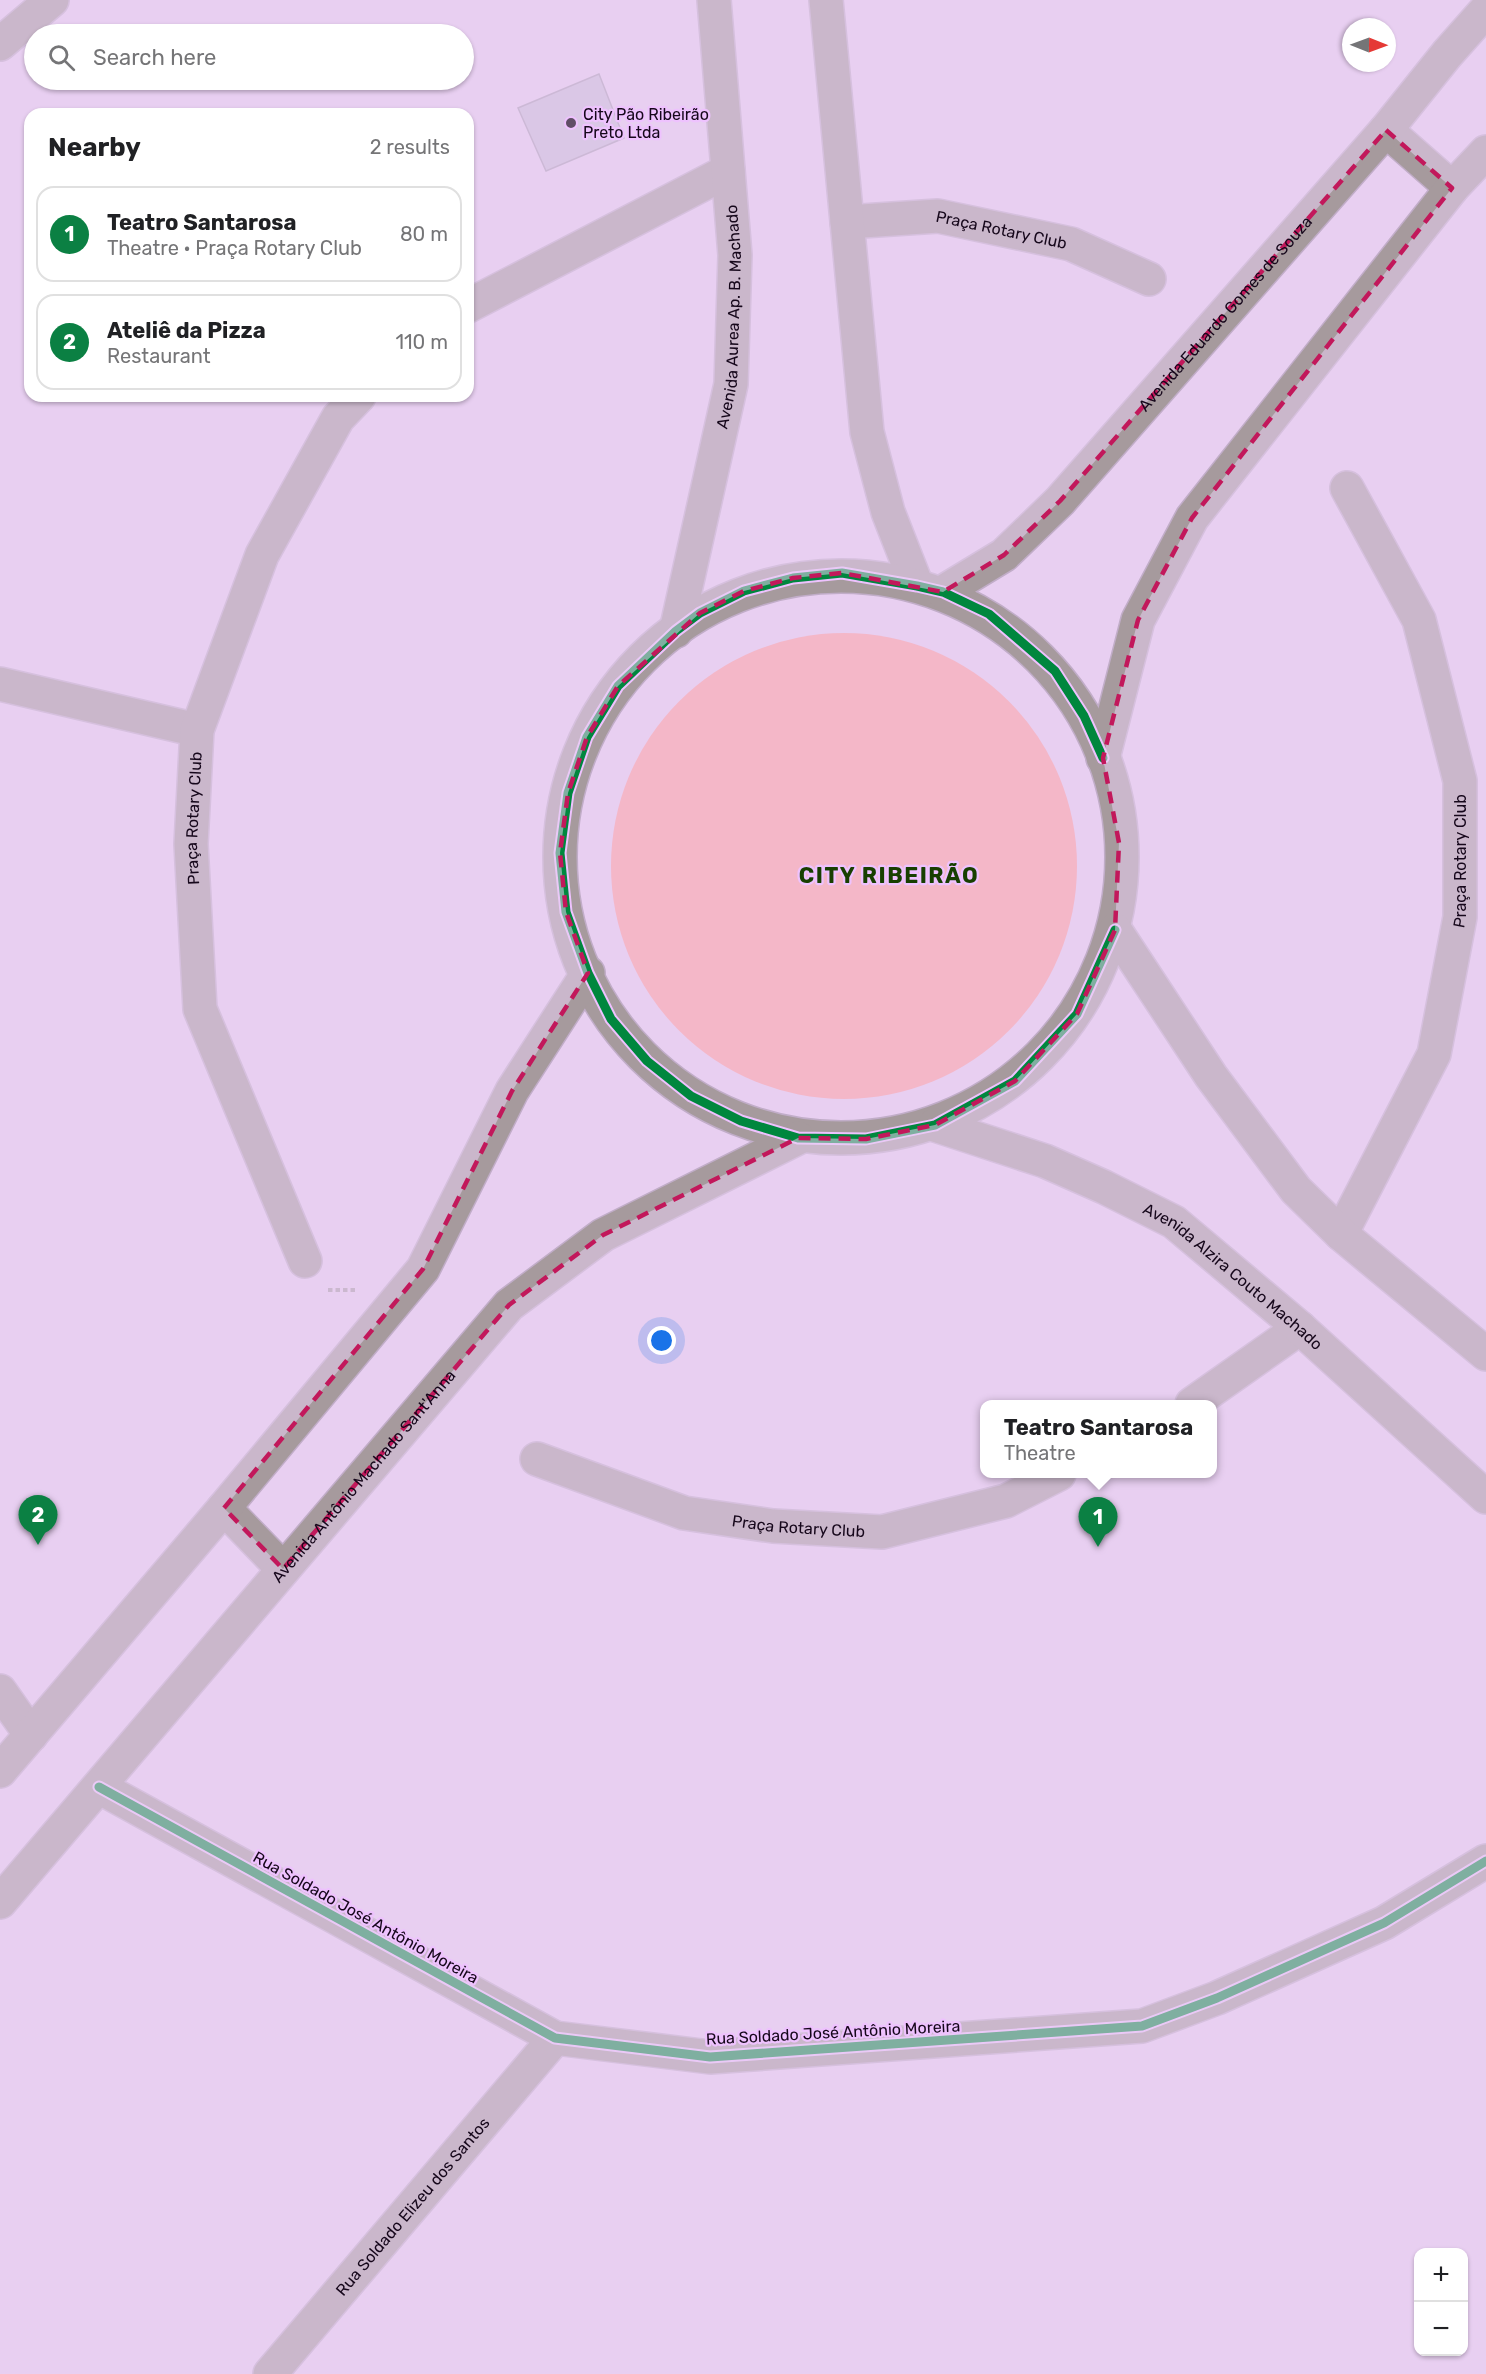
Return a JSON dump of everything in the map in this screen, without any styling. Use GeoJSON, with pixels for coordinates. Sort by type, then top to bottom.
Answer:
{"type":"FeatureCollection","features":[{"type":"Feature","properties":{"kind":"street"},"geometry":{"type":"LineString","coordinates":[[0,44],[52,0]]}},
{"type":"Feature","properties":{"kind":"street","name":"Avenida Aurea Ap. B. Machado"},"geometry":{"type":"LineString","coordinates":[[676,631],[731,384],[735,255],[714,0]]}},
{"type":"Feature","properties":{"kind":"street"},"geometry":{"type":"LineString","coordinates":[[826,0],[867,432],[888,512],[929,589]]}},
{"type":"Feature","properties":{"kind":"street","name":"Avenida Eduardo Gomes de Souza"},"geometry":{"type":"LineString","coordinates":[[929,589],[1004,555],[1060,501],[1386,130],[1486,10]]}},
{"type":"Feature","properties":{"kind":"street"},"geometry":{"type":"LineString","coordinates":[[1386,130],[1452,188]]}},
{"type":"Feature","properties":{"kind":"street"},"geometry":{"type":"LineString","coordinates":[[1103,758],[1138,620],[1192,518],[1452,188],[1486,152]]}},
{"type":"Feature","properties":{"kind":"street"},"geometry":{"type":"LineString","coordinates":[[474,303],[728,171]]}},
{"type":"Feature","properties":{"kind":"street","name":"Praça Rotary Club"},"geometry":{"type":"LineString","coordinates":[[847,222],[938,216],[1071,244],[1149,279]]}},
{"type":"Feature","properties":{"kind":"street","name":"Praça Rotary Club"},"geometry":{"type":"LineString","coordinates":[[305,1262],[200,1009],[191,844],[197,730],[262,555],[338,418],[353,402]]}},
{"type":"Feature","properties":{"kind":"street","name":"Praça Rotary Club"},"geometry":{"type":"LineString","coordinates":[[1341,1234],[1434,1054],[1460,917],[1460,781],[1419,620],[1347,488]]}},
{"type":"Feature","properties":{"kind":"street"},"geometry":{"type":"LineString","coordinates":[[842,573],[929,589],[989,614],[1055,671],[1084,716],[1103,758],[1119,843],[1115,930],[1077,1014],[1015,1081],[934,1125],[866,1139],[798,1138],[741,1121],[691,1096],[647,1061],[611,1019],[588,973],[566,912],[560,853],[568,794],[587,737],[618,686],[676,631],[700,613],[744,591],[793,578],[842,573]]}},
{"type":"Feature","properties":{"kind":"street"},"geometry":{"type":"LineString","coordinates":[[0,684],[197,730]]}},
{"type":"Feature","properties":{"kind":"street"},"geometry":{"type":"LineString","coordinates":[[1115,930],[1210,1076],[1296,1190],[1341,1234],[1486,1354]]}},
{"type":"Feature","properties":{"kind":"street"},"geometry":{"type":"LineString","coordinates":[[0,1771],[224,1508],[423,1269],[512,1091],[588,973]]}},
{"type":"Feature","properties":{"kind":"street","name":"Avenida Alzira Couto Machado"},"geometry":{"type":"LineString","coordinates":[[934,1125],[1045,1161],[1174,1222],[1300,1328],[1486,1497]]}},
{"type":"Feature","properties":{"kind":"street","name":"Avenida Antônio Machado Sant'Anna"},"geometry":{"type":"LineString","coordinates":[[0,1902],[509,1305],[603,1236],[798,1138]]}},
{"type":"Feature","properties":{"kind":"street"},"geometry":{"type":"LineString","coordinates":[[1198,1400],[1300,1328]]}},
{"type":"Feature","properties":{"kind":"street","name":"Praça Rotary Club"},"geometry":{"type":"LineString","coordinates":[[537,1459],[684,1513],[773,1526],[882,1532],[1006,1500],[1049,1478]]}},
{"type":"Feature","properties":{"kind":"street"},"geometry":{"type":"LineString","coordinates":[[224,1508],[283,1569]]}},
{"type":"Feature","properties":{"kind":"street"},"geometry":{"type":"LineString","coordinates":[[0,1691],[31,1735]]}},
{"type":"Feature","properties":{"kind":"street","name":"Rua Soldado José Antônio Moreira"},"geometry":{"type":"LineString","coordinates":[[99,1787],[555,2038],[710,2057],[1142,2026],[1217,1998],[1383,1923],[1486,1861]]}},
{"type":"Feature","properties":{"kind":"street","name":"Rua Soldado Elizeu dos Santos"},"geometry":{"type":"LineString","coordinates":[[270,2374],[555,2038]]}},
{"type":"Feature","properties":{"kind":"path"},"geometry":{"type":"LineString","coordinates":[[305,1262],[306,1283],[322,1290],[355,1289],[393,1305]]}},
{"type":"Feature","properties":{"kind":"highlighted area"},"geometry":{"type":"Polygon","coordinates":[[[1386,130],[1452,188],[1192,518],[1138,620],[1103,758],[1119,843],[1115,930],[1077,1014],[1015,1081],[935,1125],[866,1139],[798,1138],[603,1235],[509,1305],[283,1569],[224,1508],[423,1269],[512,1091],[588,973],[566,912],[560,853],[568,793],[587,737],[618,686],[700,613],[744,591],[793,578],[842,573],[943,592],[1004,555],[1060,501],[1386,130]]]}},
{"type":"Feature","properties":{"kind":"shaded area"},"geometry":{"type":"Polygon","coordinates":[[[844,633],[890,637],[933,650],[974,672],[1009,701],[1038,736],[1060,777],[1073,820],[1077,866],[1073,912],[1060,955],[1038,996],[1009,1031],[974,1060],[933,1082],[890,1095],[844,1099],[798,1095],[755,1082],[714,1060],[679,1031],[650,996],[628,955],[615,912],[611,866],[615,820],[628,777],[650,736],[679,701],[714,672],[755,650],[798,637],[844,633]]]}},
{"type":"Feature","properties":{"kind":"building","name":"City Pão Ribeirão Preto Ltda"},"geometry":{"type":"Polygon","coordinates":[[[599,74],[624,138],[546,171],[518,108],[599,74]]]}},
{"type":"Feature","properties":{"kind":"cycle path"},"geometry":{"type":"LineString","coordinates":[[1103,758],[1084,716],[1055,671],[989,614],[943,592],[917,586],[842,573],[793,578],[744,591],[700,613],[676,631],[618,686],[587,737],[568,793],[560,853],[566,912],[588,973],[611,1019],[647,1061],[691,1096],[741,1121],[798,1138],[866,1139],[935,1125],[1015,1081],[1077,1014],[1115,930]]}},
{"type":"Feature","properties":{"kind":"cycle path"},"geometry":{"type":"LineString","coordinates":[[99,1787],[555,2038],[710,2057],[1142,2026],[1217,1998],[1384,1923],[1486,1861]]}},
{"type":"Feature","properties":{"kind":"place","name":"City Pão Ribeirão Preto Ltda"},"geometry":{"type":"Point","coordinates":[571,123]}},
{"type":"Feature","properties":{"kind":"place","name":"Ateliê da Pizza"},"geometry":{"type":"Point","coordinates":[38,1545]}},
{"type":"Feature","properties":{"kind":"place","name":"Teatro Santarosa"},"geometry":{"type":"Point","coordinates":[1098,1547]}},
{"type":"Feature","properties":{"kind":"district","name":"CITY RIBEIRÃO"},"geometry":{"type":"Point","coordinates":[889,875]}}]}
